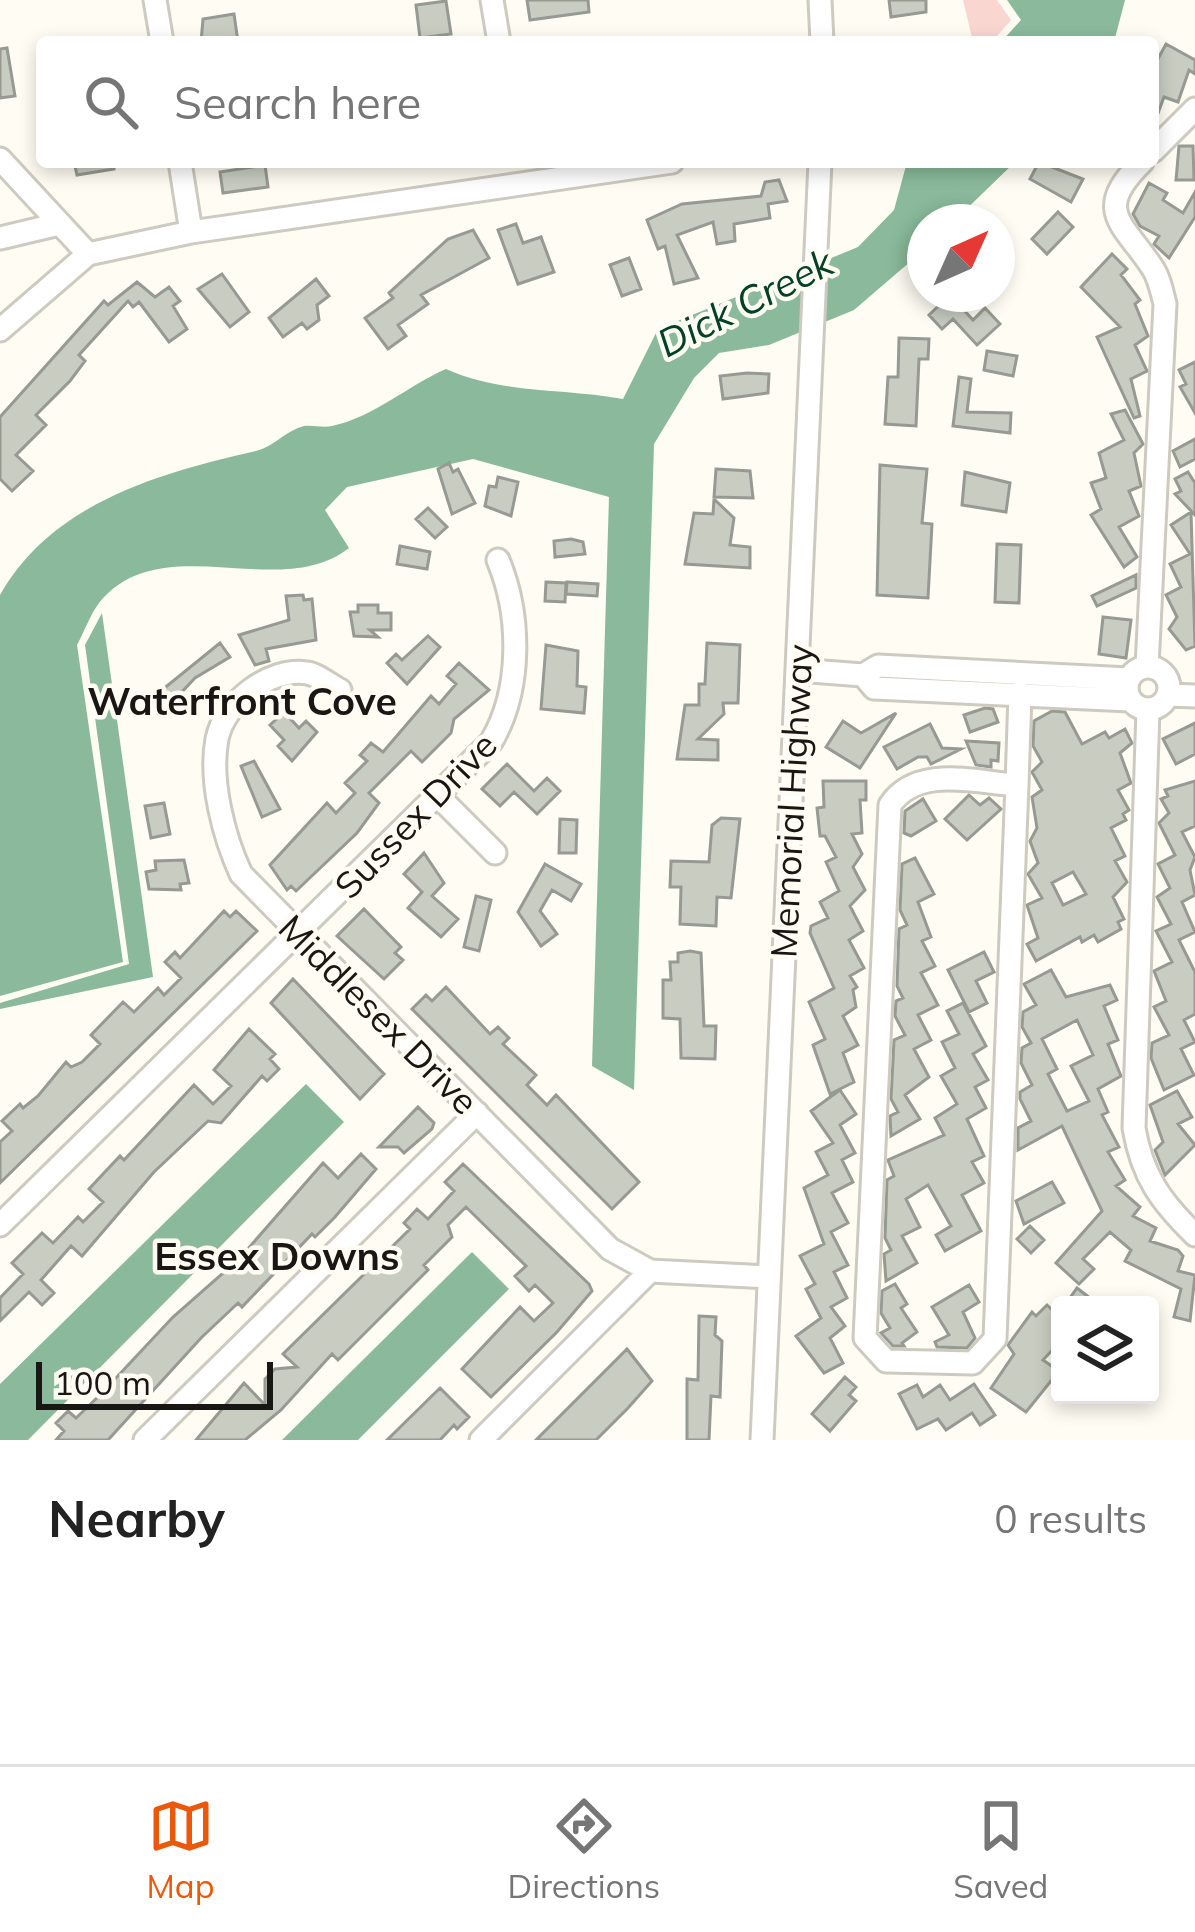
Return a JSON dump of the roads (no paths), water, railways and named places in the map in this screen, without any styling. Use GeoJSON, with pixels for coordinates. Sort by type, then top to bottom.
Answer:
{"type":"FeatureCollection","features":[{"type":"Feature","properties":{"kind":"street"},"geometry":{"type":"LineString","coordinates":[[155,0],[161,36]]}},
{"type":"Feature","properties":{"kind":"street"},"geometry":{"type":"LineString","coordinates":[[492,0],[498,36]]}},
{"type":"Feature","properties":{"kind":"street"},"geometry":{"type":"LineString","coordinates":[[820,0],[822,36]]}},
{"type":"Feature","properties":{"kind":"street"},"geometry":{"type":"LineString","coordinates":[[1159,146],[1193,116]]}},
{"type":"Feature","properties":{"kind":"street"},"geometry":{"type":"LineString","coordinates":[[0,159],[88,254]]}},
{"type":"Feature","properties":{"kind":"street"},"geometry":{"type":"LineString","coordinates":[[181,168],[191,232]]}},
{"type":"Feature","properties":{"kind":"street"},"geometry":{"type":"LineString","coordinates":[[0,330],[88,254],[518,172],[580,168]]}},
{"type":"Feature","properties":{"kind":"street","name":"Memorial Highway"},"geometry":{"type":"LineString","coordinates":[[762,1440],[820,168]]}},
{"type":"Feature","properties":{"kind":"street"},"geometry":{"type":"LineString","coordinates":[[1136,168],[1124,179],[1114,204],[1119,229],[1154,270],[1166,304],[1138,689],[1134,1128],[1141,1168],[1161,1202],[1195,1235]]}},
{"type":"Feature","properties":{"kind":"street"},"geometry":{"type":"LineString","coordinates":[[0,238],[59,224]]}},
{"type":"Feature","properties":{"kind":"street","name":"Sussex Drive"},"geometry":{"type":"LineString","coordinates":[[0,1225],[491,742],[508,714],[515,601],[498,560]]}},
{"type":"Feature","properties":{"kind":"street"},"geometry":{"type":"LineString","coordinates":[[797,670],[863,675],[878,666],[1138,689],[1161,706],[1169,695],[1165,675],[1138,689],[1020,693],[874,688],[863,675]]}},
{"type":"Feature","properties":{"kind":"street","name":"Middlesex Drive"},"geometry":{"type":"LineString","coordinates":[[340,689],[307,673],[276,677],[246,692],[225,718],[216,741],[224,837],[241,874],[610,1249],[650,1271],[769,1277]]}},
{"type":"Feature","properties":{"kind":"street"},"geometry":{"type":"LineString","coordinates":[[1017,785],[922,779],[902,788],[890,805],[865,1338],[886,1361],[974,1363],[995,1340],[1017,785],[1020,693]]}},
{"type":"Feature","properties":{"kind":"street"},"geometry":{"type":"LineString","coordinates":[[1169,695],[1195,696]]}},
{"type":"Feature","properties":{"kind":"street"},"geometry":{"type":"LineString","coordinates":[[438,796],[495,854]]}},
{"type":"Feature","properties":{"kind":"street"},"geometry":{"type":"LineString","coordinates":[[145,1440],[477,1114]]}},
{"type":"Feature","properties":{"kind":"street"},"geometry":{"type":"LineString","coordinates":[[481,1440],[650,1271]]}},
{"type":"Feature","properties":{"kind":"water"},"geometry":{"type":"Polygon","coordinates":[[[1007,0],[1125,0],[1116,36],[1006,36],[1021,20],[1007,0]]]}},
{"type":"Feature","properties":{"kind":"water","name":"Dick Creek"},"geometry":{"type":"Polygon","coordinates":[[[905,168],[1009,168],[972,204],[907,204],[907,264],[854,310],[769,345],[719,353],[694,378],[654,444],[634,1090],[592,1066],[609,497],[473,459],[347,487],[325,510],[349,548],[321,563],[289,569],[187,566],[154,570],[125,581],[99,603],[77,645],[123,962],[0,996],[0,595],[48,537],[78,515],[146,482],[262,449],[304,426],[347,422],[446,369],[510,387],[623,399],[658,329],[858,247],[894,210],[905,168]]]}},
{"type":"Feature","properties":{"kind":"water"},"geometry":{"type":"Polygon","coordinates":[[[102,613],[153,977],[0,1009],[0,1003],[129,964],[85,645],[102,613]]]}},
{"type":"Feature","properties":{"kind":"water"},"geometry":{"type":"Polygon","coordinates":[[[306,1084],[344,1122],[28,1440],[0,1440],[0,1384],[306,1084]]]}},
{"type":"Feature","properties":{"kind":"water"},"geometry":{"type":"Polygon","coordinates":[[[472,1252],[509,1289],[358,1440],[282,1440],[472,1252]]]}},
{"type":"Feature","properties":{"kind":"district","name":"Waterfront Cove"},"geometry":{"type":"Point","coordinates":[242,700]}},
{"type":"Feature","properties":{"kind":"district","name":"Essex Downs"},"geometry":{"type":"Point","coordinates":[277,1255]}}]}
